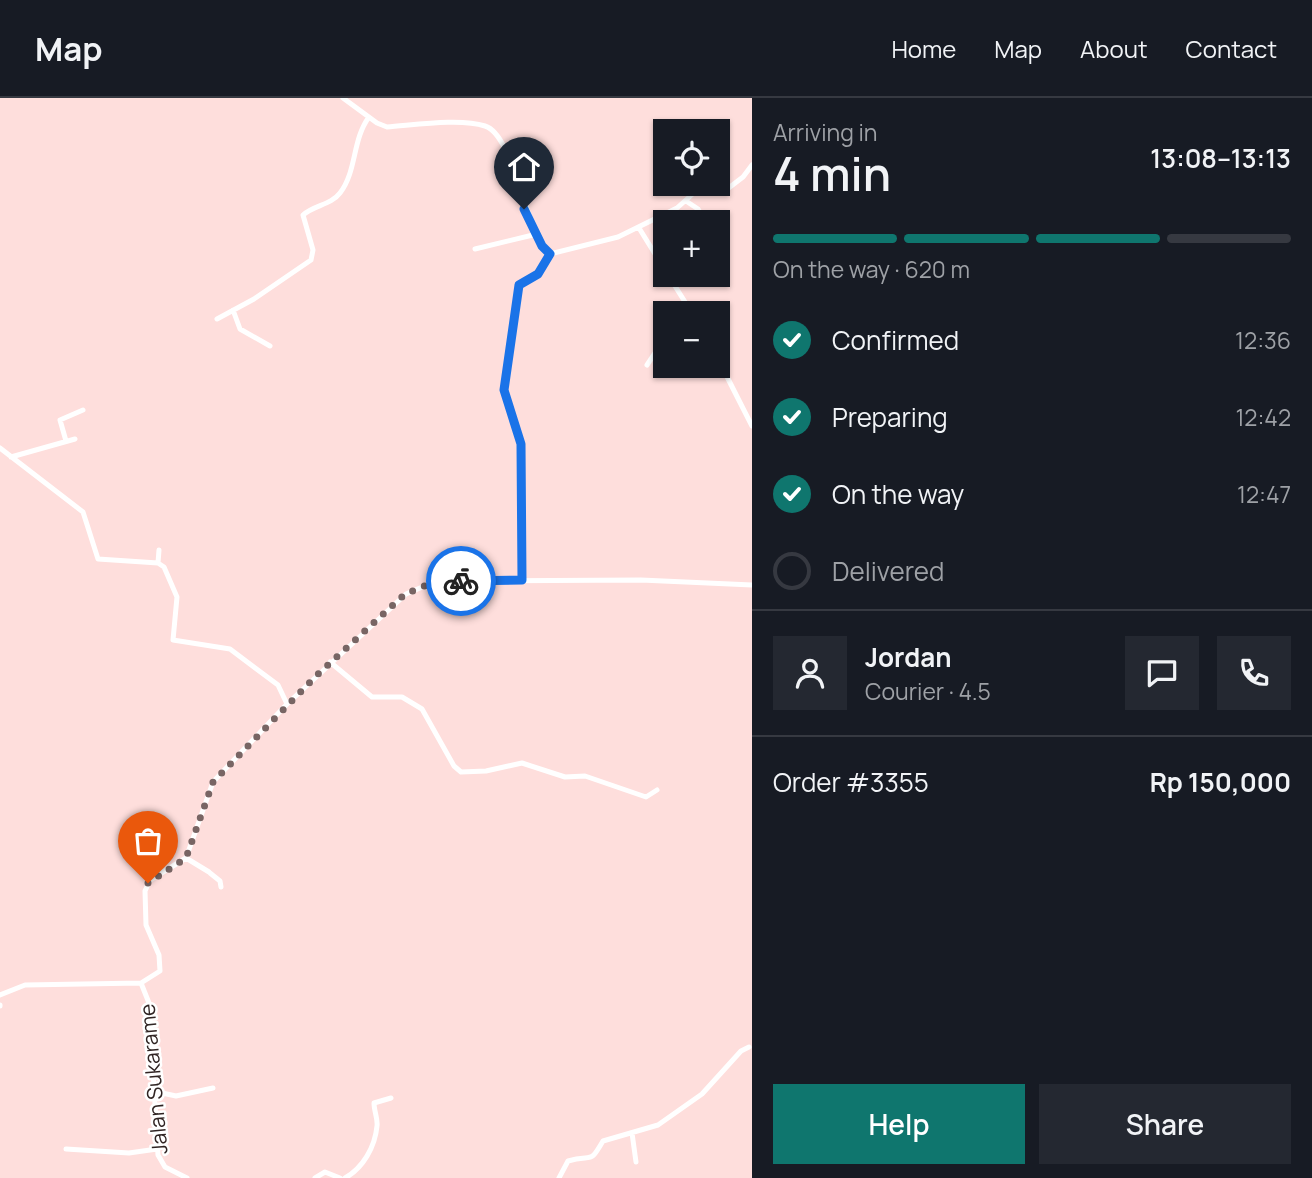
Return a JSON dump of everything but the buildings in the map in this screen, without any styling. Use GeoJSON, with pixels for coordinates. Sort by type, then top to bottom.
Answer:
{"type":"FeatureCollection","features":[{"type":"Feature","properties":{"kind":"street"},"geometry":{"type":"LineString","coordinates":[[344,98],[353,100],[369,117],[387,127],[475,123],[492,128],[505,145],[524,209],[550,254]]}},
{"type":"Feature","properties":{"kind":"street"},"geometry":{"type":"LineString","coordinates":[[217,319],[311,260],[313,250],[303,215],[340,194],[349,174],[358,135],[369,117]]}},
{"type":"Feature","properties":{"kind":"street"},"geometry":{"type":"LineString","coordinates":[[522,580],[521,444],[504,390],[519,285],[538,274],[550,254],[585,248],[639,228],[686,201],[696,191],[726,190],[743,177],[752,165]]}},
{"type":"Feature","properties":{"kind":"street"},"geometry":{"type":"LineString","coordinates":[[686,201],[699,210]]}},
{"type":"Feature","properties":{"kind":"street"},"geometry":{"type":"LineString","coordinates":[[639,228],[653,251]]}},
{"type":"Feature","properties":{"kind":"street"},"geometry":{"type":"LineString","coordinates":[[475,249],[537,234]]}},
{"type":"Feature","properties":{"kind":"street"},"geometry":{"type":"LineString","coordinates":[[233,310],[240,328],[270,346]]}},
{"type":"Feature","properties":{"kind":"street"},"geometry":{"type":"LineString","coordinates":[[647,365],[653,356]]}},
{"type":"Feature","properties":{"kind":"street"},"geometry":{"type":"LineString","coordinates":[[728,378],[752,426]]}},
{"type":"Feature","properties":{"kind":"street"},"geometry":{"type":"LineString","coordinates":[[66,441],[60,419],[83,410]]}},
{"type":"Feature","properties":{"kind":"street"},"geometry":{"type":"LineString","coordinates":[[11,457],[75,439]]}},
{"type":"Feature","properties":{"kind":"street"},"geometry":{"type":"LineString","coordinates":[[0,448],[80,508],[98,559],[158,563],[164,567],[177,597],[173,640],[230,649],[278,685],[288,704]]}},
{"type":"Feature","properties":{"kind":"street"},"geometry":{"type":"LineString","coordinates":[[158,563],[159,550]]}},
{"type":"Feature","properties":{"kind":"street"},"geometry":{"type":"LineString","coordinates":[[141,983],[158,974],[160,965],[146,925],[143,903],[145,891],[150,880],[186,858],[213,782],[330,662],[405,594],[427,585],[522,580],[641,580],[752,585]]}},
{"type":"Feature","properties":{"kind":"street"},"geometry":{"type":"LineString","coordinates":[[330,662],[372,697],[402,697],[422,709],[454,766],[461,772],[486,771],[522,763],[565,777],[584,776],[646,797],[657,790]]}},
{"type":"Feature","properties":{"kind":"street"},"geometry":{"type":"LineString","coordinates":[[186,858],[220,881],[221,887]]}},
{"type":"Feature","properties":{"kind":"street","name":"Jalan Sukarame"},"geometry":{"type":"LineString","coordinates":[[0,995],[11,988],[32,985],[141,983],[149,1003],[159,1160],[165,1167],[187,1178]]}},
{"type":"Feature","properties":{"kind":"street"},"geometry":{"type":"LineString","coordinates":[[559,1178],[561,1169],[568,1161],[592,1158],[597,1155],[603,1141],[653,1127],[702,1094],[741,1051],[749,1047]]}},
{"type":"Feature","properties":{"kind":"street"},"geometry":{"type":"LineString","coordinates":[[153,1091],[176,1096],[214,1088]]}},
{"type":"Feature","properties":{"kind":"street"},"geometry":{"type":"LineString","coordinates":[[315,1178],[325,1172],[342,1178],[358,1169],[371,1148],[378,1124],[374,1103],[391,1098]]}},
{"type":"Feature","properties":{"kind":"street"},"geometry":{"type":"LineString","coordinates":[[632,1135],[636,1162]]}},
{"type":"Feature","properties":{"kind":"street"},"geometry":{"type":"LineString","coordinates":[[66,1149],[131,1153],[157,1149]]}},
{"type":"Feature","properties":{"kind":"way so far"},"geometry":{"type":"LineString","coordinates":[[148,883],[186,858],[213,782],[316,676],[405,594],[427,585],[461,581]]}},
{"type":"Feature","properties":{"kind":"route"},"geometry":{"type":"LineString","coordinates":[[461,581],[522,580],[520,433],[504,390],[519,285],[538,274],[550,254],[542,246],[524,209]]}}]}
